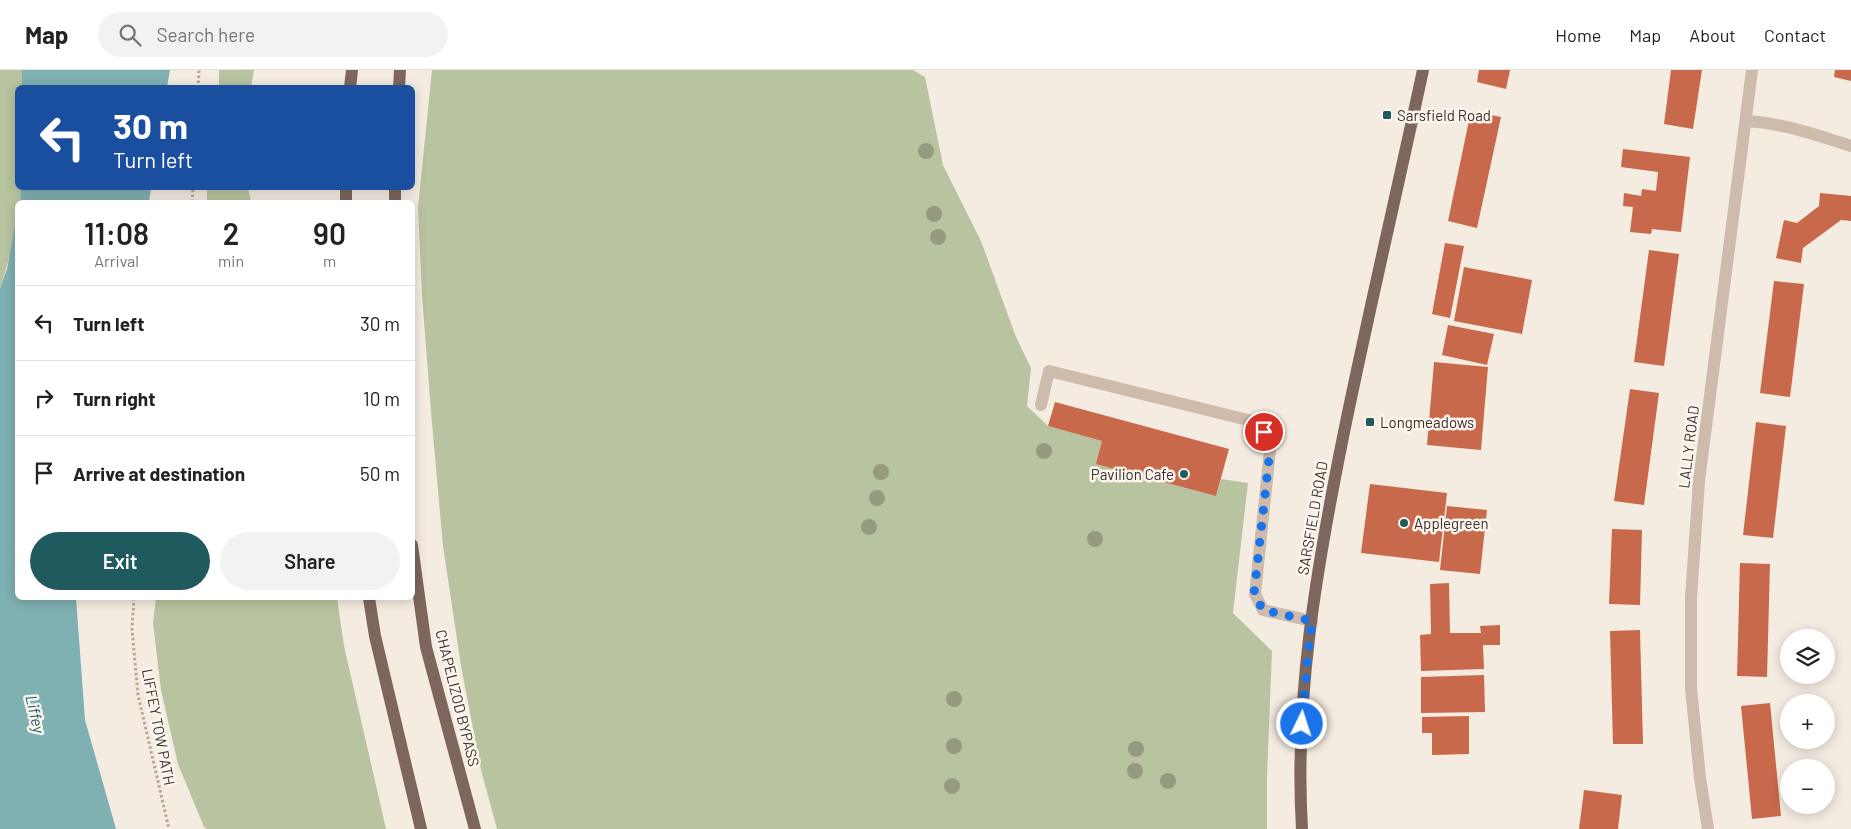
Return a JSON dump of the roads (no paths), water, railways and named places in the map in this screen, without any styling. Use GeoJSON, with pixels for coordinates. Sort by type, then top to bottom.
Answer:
{"type":"FeatureCollection","features":[{"type":"Feature","properties":{"kind":"main road"},"geometry":{"type":"LineString","coordinates":[[350,85],[352,70]]}},
{"type":"Feature","properties":{"kind":"main road"},"geometry":{"type":"LineString","coordinates":[[399,85],[400,70]]}},
{"type":"Feature","properties":{"kind":"main road","name":"SARSFIELD ROAD"},"geometry":{"type":"LineString","coordinates":[[1302,829],[1301,741],[1308,653],[1324,533],[1353,389],[1423,70]]}},
{"type":"Feature","properties":{"kind":"main road","name":"CHAPELIZOD BYPASS"},"geometry":{"type":"LineString","coordinates":[[415,566],[426,647],[476,829]]}},
{"type":"Feature","properties":{"kind":"main road"},"geometry":{"type":"LineString","coordinates":[[370,600],[375,636],[421,829]]}},
{"type":"Feature","properties":{"kind":"street","name":"LALLY ROAD"},"geometry":{"type":"LineString","coordinates":[[1708,829],[1700,778],[1691,688],[1691,598],[1699,481],[1752,70]]}},
{"type":"Feature","properties":{"kind":"street"},"geometry":{"type":"LineString","coordinates":[[1746,122],[1764,122],[1806,132],[1851,146]]}},
{"type":"Feature","properties":{"kind":"street"},"geometry":{"type":"LineString","coordinates":[[1041,405],[1049,371],[1256,422],[1271,441],[1254,594],[1263,610],[1312,621]]}},
{"type":"Feature","properties":{"kind":"water"},"geometry":{"type":"Polygon","coordinates":[[[22,70],[170,70],[167,85],[22,85],[22,70]]]}},
{"type":"Feature","properties":{"kind":"water"},"geometry":{"type":"Polygon","coordinates":[[[21,190],[151,190],[149,200],[20,200],[21,190]]]}},
{"type":"Feature","properties":{"kind":"water","name":"Liffey"},"geometry":{"type":"Polygon","coordinates":[[[15,226],[15,600],[76,600],[85,720],[116,829],[0,829],[0,288],[7,269],[15,226]]]}},
{"type":"Feature","properties":{"kind":"place","name":"Sarsfield Road"},"geometry":{"type":"Point","coordinates":[1387,115]}},
{"type":"Feature","properties":{"kind":"place","name":"Longmeadows"},"geometry":{"type":"Point","coordinates":[1370,422]}},
{"type":"Feature","properties":{"kind":"place","name":"Pavilion Cafe"},"geometry":{"type":"Point","coordinates":[1184,474]}},
{"type":"Feature","properties":{"kind":"place","name":"Applegreen"},"geometry":{"type":"Point","coordinates":[1404,523]}}]}
